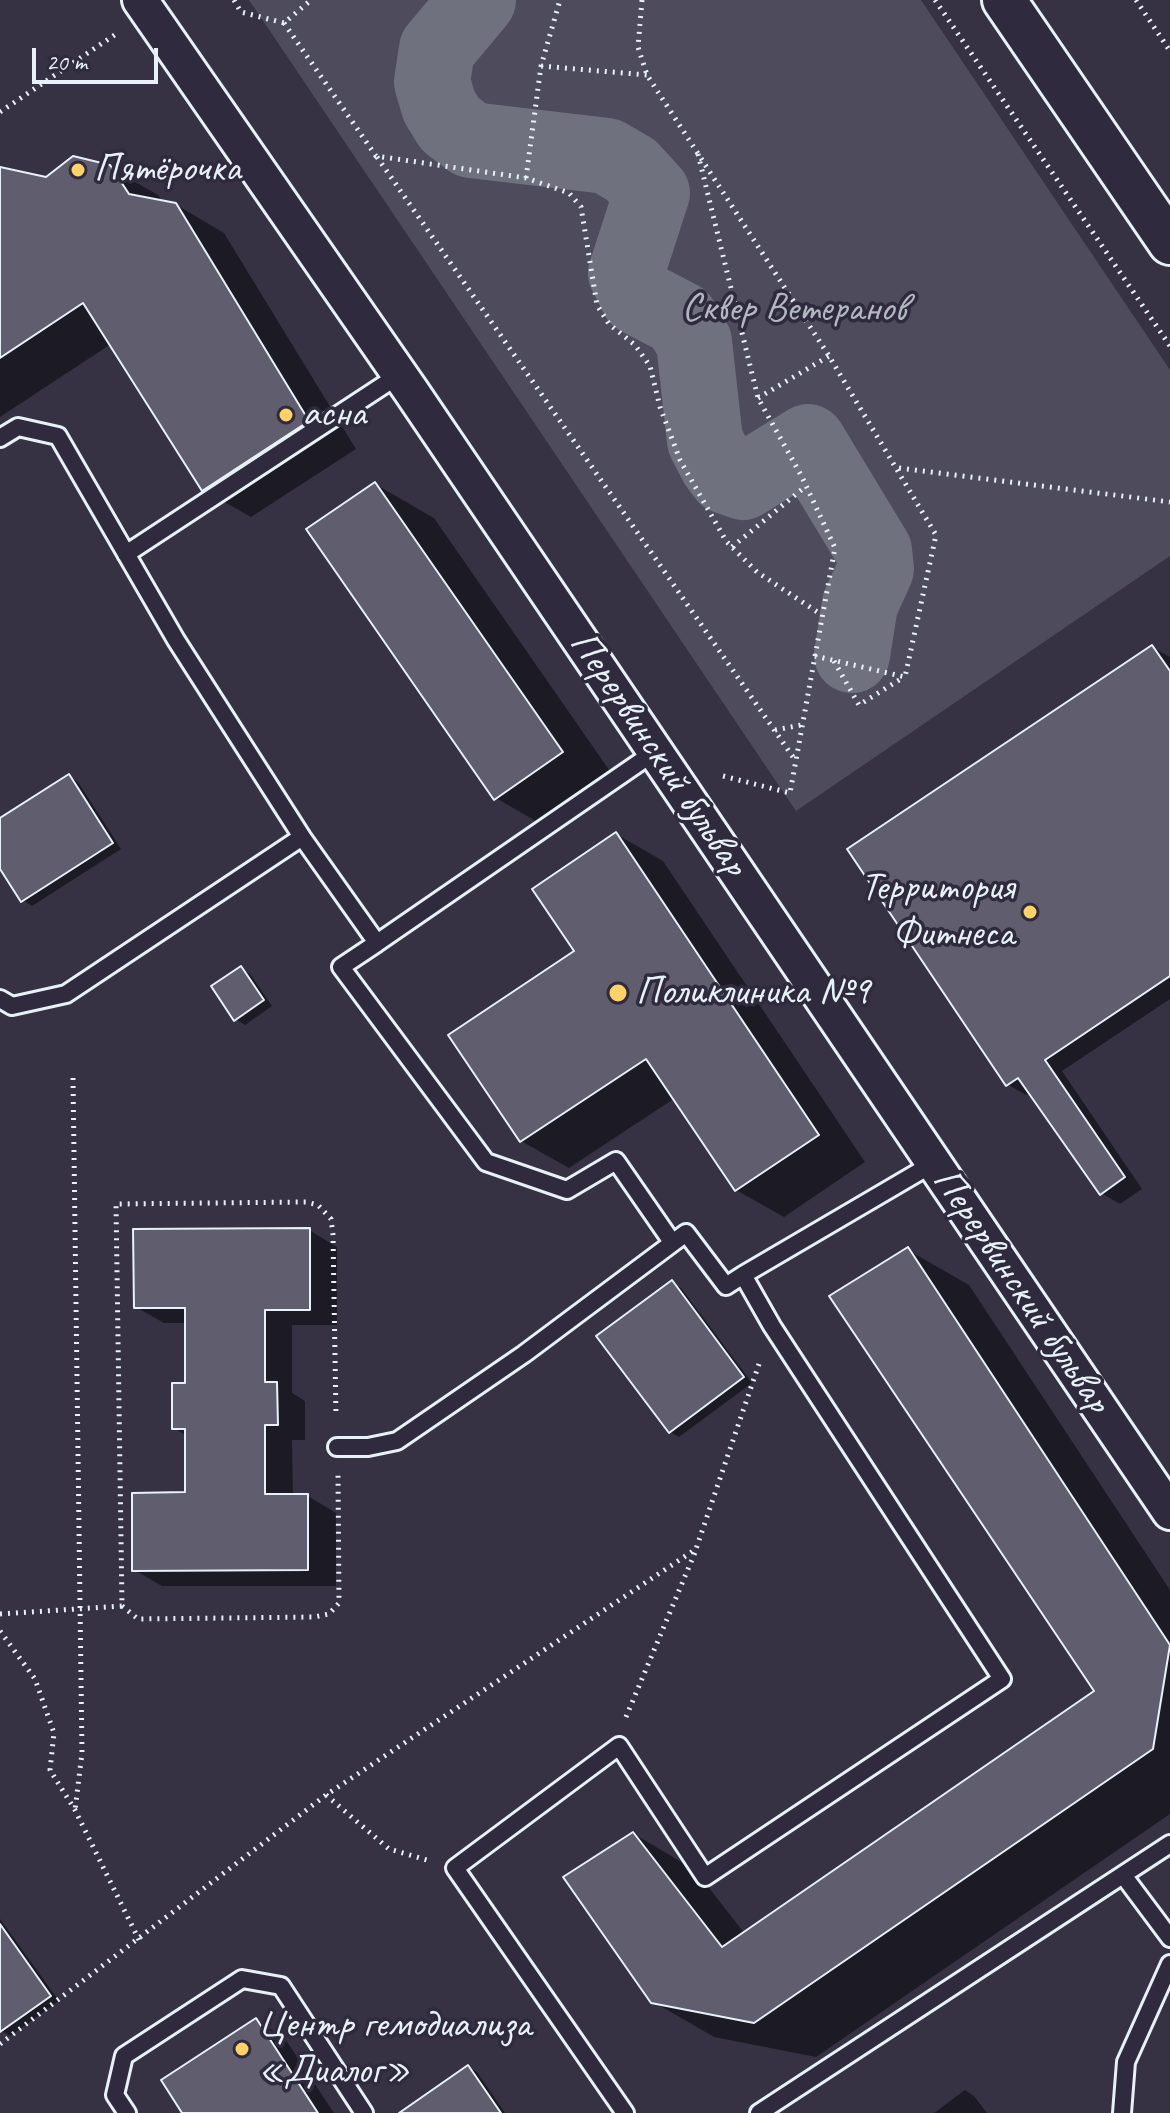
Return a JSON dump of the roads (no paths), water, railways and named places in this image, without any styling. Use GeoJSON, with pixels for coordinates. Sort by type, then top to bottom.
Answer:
{"type":"FeatureCollection","features":[{"type":"Feature","properties":{"kind":"street"},"geometry":{"type":"LineString","coordinates":[[1004,0],[1170,243]]}},
{"type":"Feature","properties":{"kind":"street","name":"Перервинский бульвар"},"geometry":{"type":"LineString","coordinates":[[144,6],[659,756],[1170,1512]]}},
{"type":"Feature","properties":{"kind":"lane"},"geometry":{"type":"LineString","coordinates":[[126,554],[399,375]]}},
{"type":"Feature","properties":{"kind":"lane"},"geometry":{"type":"LineString","coordinates":[[0,438],[18,427],[58,436],[176,640],[302,837],[377,943]]}},
{"type":"Feature","properties":{"kind":"lane"},"geometry":{"type":"LineString","coordinates":[[659,756],[341,967],[486,1162],[567,1190],[616,1161],[672,1242]]}},
{"type":"Feature","properties":{"kind":"lane"},"geometry":{"type":"LineString","coordinates":[[0,999],[12,1006],[66,994],[302,837]]}},
{"type":"Feature","properties":{"kind":"lane"},"geometry":{"type":"LineString","coordinates":[[337,1447],[368,1447],[397,1441],[524,1354],[686,1233],[726,1286],[934,1163]]}},
{"type":"Feature","properties":{"kind":"lane"},"geometry":{"type":"LineString","coordinates":[[625,2113],[455,1868],[619,1746],[705,1877],[1002,1679],[772,1326],[743,1275]]}},
{"type":"Feature","properties":{"kind":"lane"},"geometry":{"type":"LineString","coordinates":[[759,2113],[1170,1844]]}},
{"type":"Feature","properties":{"kind":"lane"},"geometry":{"type":"LineString","coordinates":[[1123,1875],[1170,1938]]}},
{"type":"Feature","properties":{"kind":"lane"},"geometry":{"type":"LineString","coordinates":[[1122,2113],[1126,2062],[1170,1964]]}},
{"type":"Feature","properties":{"kind":"lane"},"geometry":{"type":"LineString","coordinates":[[127,2113],[115,2095],[124,2056],[242,1979],[281,1986],[364,2113]]}},
{"type":"Feature","properties":{"kind":"waterway"},"geometry":{"type":"LineString","coordinates":[[478,0],[437,49],[432,82],[439,106],[450,124],[471,140],[607,156],[631,170],[652,193],[626,273],[638,297],[680,319],[694,342],[705,441],[717,464],[726,476],[743,482],[808,442],[874,551],[876,569],[860,604],[852,655]]}},
{"type":"Feature","properties":{"kind":"place","name":"Пятёрочка"},"geometry":{"type":"Point","coordinates":[78,170]}},
{"type":"Feature","properties":{"kind":"place","name":"асна"},"geometry":{"type":"Point","coordinates":[286,415]}},
{"type":"Feature","properties":{"kind":"place","name":"Территория Фитнеса"},"geometry":{"type":"Point","coordinates":[1030,912]}},
{"type":"Feature","properties":{"kind":"place","name":"Поликлиника №9"},"geometry":{"type":"Point","coordinates":[618,993]}},
{"type":"Feature","properties":{"kind":"place","name":"Центр гемодиализа «Диалог»"},"geometry":{"type":"Point","coordinates":[242,2049]}},
{"type":"Feature","properties":{"kind":"park label","name":"Сквер Ветеранов"},"geometry":{"type":"Point","coordinates":[794,310]}}]}
